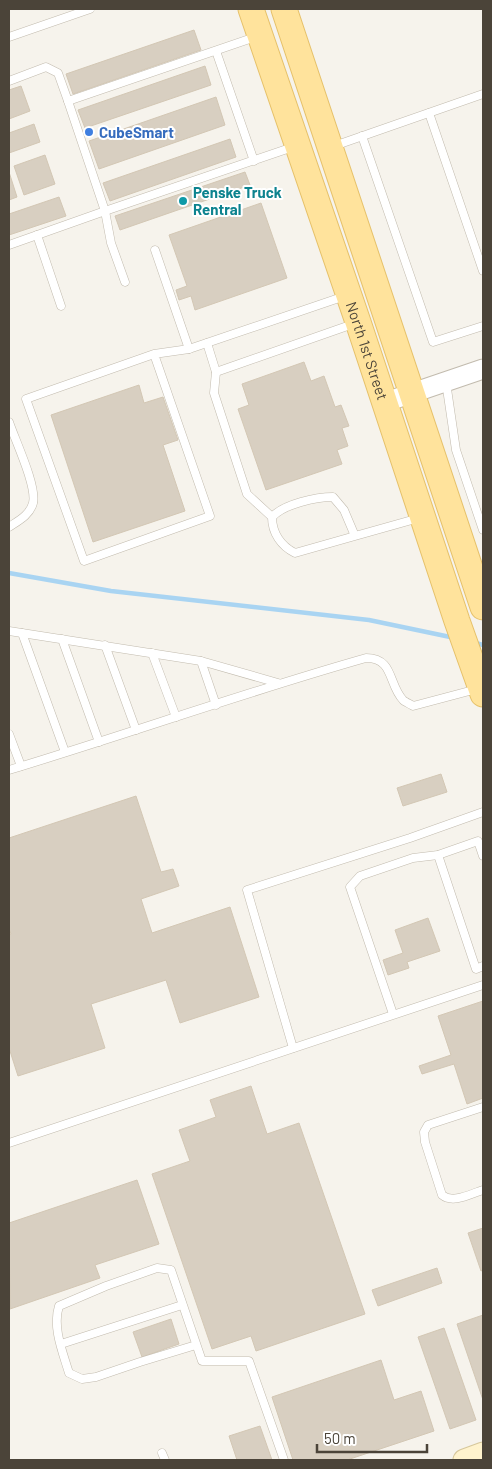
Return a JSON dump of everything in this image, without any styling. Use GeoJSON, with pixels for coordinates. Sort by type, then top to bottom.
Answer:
{"type":"FeatureCollection","features":[{"type":"Feature","properties":{"kind":"main road","name":"North 1st Street"},"geometry":{"type":"LineString","coordinates":[[251,9],[386,402],[480,686]]}},
{"type":"Feature","properties":{"kind":"main road","name":"North 1st Street"},"geometry":{"type":"LineString","coordinates":[[284,9],[483,607]]}},
{"type":"Feature","properties":{"kind":"main road"},"geometry":{"type":"LineString","coordinates":[[423,516],[430,518],[437,524],[483,613]]}},
{"type":"Feature","properties":{"kind":"main road"},"geometry":{"type":"LineString","coordinates":[[464,1460],[483,1453]]}},
{"type":"Feature","properties":{"kind":"street"},"geometry":{"type":"LineString","coordinates":[[386,402],[483,369]]}},
{"type":"Feature","properties":{"kind":"lane"},"geometry":{"type":"LineString","coordinates":[[9,37],[90,9]]}},
{"type":"Feature","properties":{"kind":"lane"},"geometry":{"type":"LineString","coordinates":[[68,102],[260,36]]}},
{"type":"Feature","properties":{"kind":"lane"},"geometry":{"type":"LineString","coordinates":[[216,51],[254,160]]}},
{"type":"Feature","properties":{"kind":"lane"},"geometry":{"type":"LineString","coordinates":[[9,81],[46,67],[58,73],[105,211],[111,243],[126,282]]}},
{"type":"Feature","properties":{"kind":"lane"},"geometry":{"type":"LineString","coordinates":[[330,147],[483,94]]}},
{"type":"Feature","properties":{"kind":"lane"},"geometry":{"type":"LineString","coordinates":[[429,113],[483,271]]}},
{"type":"Feature","properties":{"kind":"lane"},"geometry":{"type":"LineString","coordinates":[[362,136],[433,342],[483,326]]}},
{"type":"Feature","properties":{"kind":"lane"},"geometry":{"type":"LineString","coordinates":[[9,244],[298,145]]}},
{"type":"Feature","properties":{"kind":"lane"},"geometry":{"type":"LineString","coordinates":[[37,235],[61,306]]}},
{"type":"Feature","properties":{"kind":"lane"},"geometry":{"type":"LineString","coordinates":[[155,250],[189,349]]}},
{"type":"Feature","properties":{"kind":"lane"},"geometry":{"type":"LineString","coordinates":[[154,354],[210,516],[84,561],[26,399],[154,354],[189,349],[349,295]]}},
{"type":"Feature","properties":{"kind":"lane"},"geometry":{"type":"LineString","coordinates":[[216,372],[358,322]]}},
{"type":"Feature","properties":{"kind":"lane"},"geometry":{"type":"LineString","coordinates":[[207,343],[216,372],[214,393],[247,494],[272,517]]}},
{"type":"Feature","properties":{"kind":"lane"},"geometry":{"type":"LineString","coordinates":[[446,382],[456,450],[483,530]]}},
{"type":"Feature","properties":{"kind":"lane"},"geometry":{"type":"LineString","coordinates":[[9,422],[32,487],[33,503],[24,518],[9,527]]}},
{"type":"Feature","properties":{"kind":"lane"},"geometry":{"type":"LineString","coordinates":[[355,536],[344,510],[333,497],[319,497],[300,503],[277,512],[272,517],[272,526],[285,548],[294,553],[355,536],[423,516]]}},
{"type":"Feature","properties":{"kind":"lane"},"geometry":{"type":"LineString","coordinates":[[9,631],[200,661],[278,683]]}},
{"type":"Feature","properties":{"kind":"lane"},"geometry":{"type":"LineString","coordinates":[[22,633],[65,752]]}},
{"type":"Feature","properties":{"kind":"lane"},"geometry":{"type":"LineString","coordinates":[[62,638],[99,742]]}},
{"type":"Feature","properties":{"kind":"lane"},"geometry":{"type":"LineString","coordinates":[[105,645],[136,730]]}},
{"type":"Feature","properties":{"kind":"lane"},"geometry":{"type":"LineString","coordinates":[[152,653],[176,717]]}},
{"type":"Feature","properties":{"kind":"lane"},"geometry":{"type":"LineString","coordinates":[[9,770],[216,705],[278,683],[366,658],[375,658],[384,664],[403,701],[413,706],[480,686]]}},
{"type":"Feature","properties":{"kind":"lane"},"geometry":{"type":"LineString","coordinates":[[200,661],[216,705]]}},
{"type":"Feature","properties":{"kind":"lane"},"geometry":{"type":"LineString","coordinates":[[9,734],[21,766]]}},
{"type":"Feature","properties":{"kind":"lane"},"geometry":{"type":"LineString","coordinates":[[293,1048],[247,890],[410,838],[483,812]]}},
{"type":"Feature","properties":{"kind":"lane"},"geometry":{"type":"LineString","coordinates":[[393,1014],[350,887],[360,876],[412,858],[438,855],[478,841],[483,856]]}},
{"type":"Feature","properties":{"kind":"lane"},"geometry":{"type":"LineString","coordinates":[[438,855],[476,969],[483,966]]}},
{"type":"Feature","properties":{"kind":"lane"},"geometry":{"type":"LineString","coordinates":[[9,1143],[483,985]]}},
{"type":"Feature","properties":{"kind":"lane"},"geometry":{"type":"LineString","coordinates":[[483,1107],[428,1126],[424,1132],[425,1142],[442,1195],[446,1199],[455,1199],[483,1190]]}},
{"type":"Feature","properties":{"kind":"lane"},"geometry":{"type":"LineString","coordinates":[[196,1345],[96,1378],[82,1379],[69,1373],[60,1344],[56,1316],[59,1306],[106,1286],[157,1268],[171,1270],[202,1361],[249,1361],[284,1460]]}},
{"type":"Feature","properties":{"kind":"lane"},"geometry":{"type":"LineString","coordinates":[[60,1344],[182,1305]]}},
{"type":"Feature","properties":{"kind":"building"},"geometry":{"type":"Polygon","coordinates":[[[194,30],[201,50],[73,94],[66,74],[194,30]]]}},
{"type":"Feature","properties":{"kind":"building"},"geometry":{"type":"Polygon","coordinates":[[[205,66],[211,85],[85,128],[78,110],[205,66]]]}},
{"type":"Feature","properties":{"kind":"building"},"geometry":{"type":"Polygon","coordinates":[[[21,86],[30,111],[9,119],[9,90],[21,86]]]}},
{"type":"Feature","properties":{"kind":"building"},"geometry":{"type":"Polygon","coordinates":[[[216,97],[225,125],[99,169],[89,141],[216,97]]]}},
{"type":"Feature","properties":{"kind":"building"},"geometry":{"type":"Polygon","coordinates":[[[34,124],[40,142],[9,153],[9,133],[34,124]]]}},
{"type":"Feature","properties":{"kind":"building"},"geometry":{"type":"Polygon","coordinates":[[[230,139],[236,157],[110,201],[103,183],[230,139]]]}},
{"type":"Feature","properties":{"kind":"building"},"geometry":{"type":"Polygon","coordinates":[[[45,155],[55,184],[24,195],[14,166],[45,155]]]}},
{"type":"Feature","properties":{"kind":"building"},"geometry":{"type":"Polygon","coordinates":[[[9,172],[17,197],[9,200],[9,172]]]}},
{"type":"Feature","properties":{"kind":"building","name":"Penske Truck Rentral"},"geometry":{"type":"Polygon","coordinates":[[[245,172],[250,185],[120,230],[115,216],[245,172]]]}},
{"type":"Feature","properties":{"kind":"building"},"geometry":{"type":"Polygon","coordinates":[[[59,197],[66,216],[9,235],[9,214],[59,197]]]}},
{"type":"Feature","properties":{"kind":"building"},"geometry":{"type":"Polygon","coordinates":[[[261,203],[287,278],[195,310],[191,296],[179,300],[176,290],[187,286],[169,235],[261,203]]]}},
{"type":"Feature","properties":{"kind":"building"},"geometry":{"type":"Polygon","coordinates":[[[304,362],[311,381],[324,376],[335,407],[341,405],[349,426],[342,428],[348,446],[337,450],[342,464],[266,490],[238,409],[249,405],[242,384],[304,362]]]}},
{"type":"Feature","properties":{"kind":"building"},"geometry":{"type":"Polygon","coordinates":[[[139,385],[144,403],[163,397],[178,440],[163,445],[185,511],[93,542],[51,415],[139,385]]]}},
{"type":"Feature","properties":{"kind":"building"},"geometry":{"type":"Polygon","coordinates":[[[441,774],[447,792],[403,806],[397,788],[441,774]]]}},
{"type":"Feature","properties":{"kind":"building"},"geometry":{"type":"Polygon","coordinates":[[[136,796],[161,872],[173,869],[179,886],[141,899],[152,933],[230,907],[259,997],[180,1023],[166,980],[91,1004],[105,1048],[18,1076],[9,1048],[9,935],[11,934],[9,929],[9,838],[136,796]]]}},
{"type":"Feature","properties":{"kind":"building"},"geometry":{"type":"Polygon","coordinates":[[[428,918],[440,951],[407,962],[409,968],[388,975],[383,960],[403,953],[395,930],[428,918]]]}},
{"type":"Feature","properties":{"kind":"building"},"geometry":{"type":"Polygon","coordinates":[[[483,1001],[483,1098],[467,1104],[454,1064],[422,1074],[419,1066],[451,1055],[438,1016],[483,1001]]]}},
{"type":"Feature","properties":{"kind":"building"},"geometry":{"type":"Polygon","coordinates":[[[251,1086],[267,1134],[299,1123],[365,1314],[256,1351],[251,1336],[212,1349],[152,1174],[190,1161],[179,1130],[216,1117],[210,1100],[251,1086]]]}},
{"type":"Feature","properties":{"kind":"building"},"geometry":{"type":"Polygon","coordinates":[[[137,1180],[159,1244],[95,1265],[100,1278],[10,1309],[9,1223],[137,1180]]]}},
{"type":"Feature","properties":{"kind":"building"},"geometry":{"type":"Polygon","coordinates":[[[483,1228],[483,1270],[481,1271],[468,1233],[483,1228]]]}},
{"type":"Feature","properties":{"kind":"building"},"geometry":{"type":"Polygon","coordinates":[[[437,1268],[442,1283],[378,1306],[372,1290],[437,1268]]]}},
{"type":"Feature","properties":{"kind":"building"},"geometry":{"type":"Polygon","coordinates":[[[483,1315],[483,1400],[457,1324],[483,1315]]]}},
{"type":"Feature","properties":{"kind":"building"},"geometry":{"type":"Polygon","coordinates":[[[171,1319],[179,1344],[142,1357],[133,1332],[171,1319]]]}},
{"type":"Feature","properties":{"kind":"building"},"geometry":{"type":"Polygon","coordinates":[[[444,1328],[476,1420],[450,1429],[418,1337],[444,1328]]]}},
{"type":"Feature","properties":{"kind":"building"},"geometry":{"type":"Polygon","coordinates":[[[381,1360],[394,1400],[421,1391],[434,1431],[347,1460],[293,1460],[272,1397],[381,1360]]]}},
{"type":"Feature","properties":{"kind":"building"},"geometry":{"type":"Polygon","coordinates":[[[260,1426],[272,1460],[237,1460],[229,1436],[260,1426]]]}},
{"type":"Feature","properties":{"kind":"waterway"},"geometry":{"type":"LineString","coordinates":[[9,573],[111,591],[369,620],[455,638]]}},
{"type":"Feature","properties":{"kind":"waterway"},"geometry":{"type":"LineString","coordinates":[[472,642],[483,645]]}},
{"type":"Feature","properties":{"kind":"place","name":"CubeSmart"},"geometry":{"type":"Point","coordinates":[89,132]}},
{"type":"Feature","properties":{"kind":"place","name":"Penske Truck Rentral"},"geometry":{"type":"Point","coordinates":[183,201]}}]}
